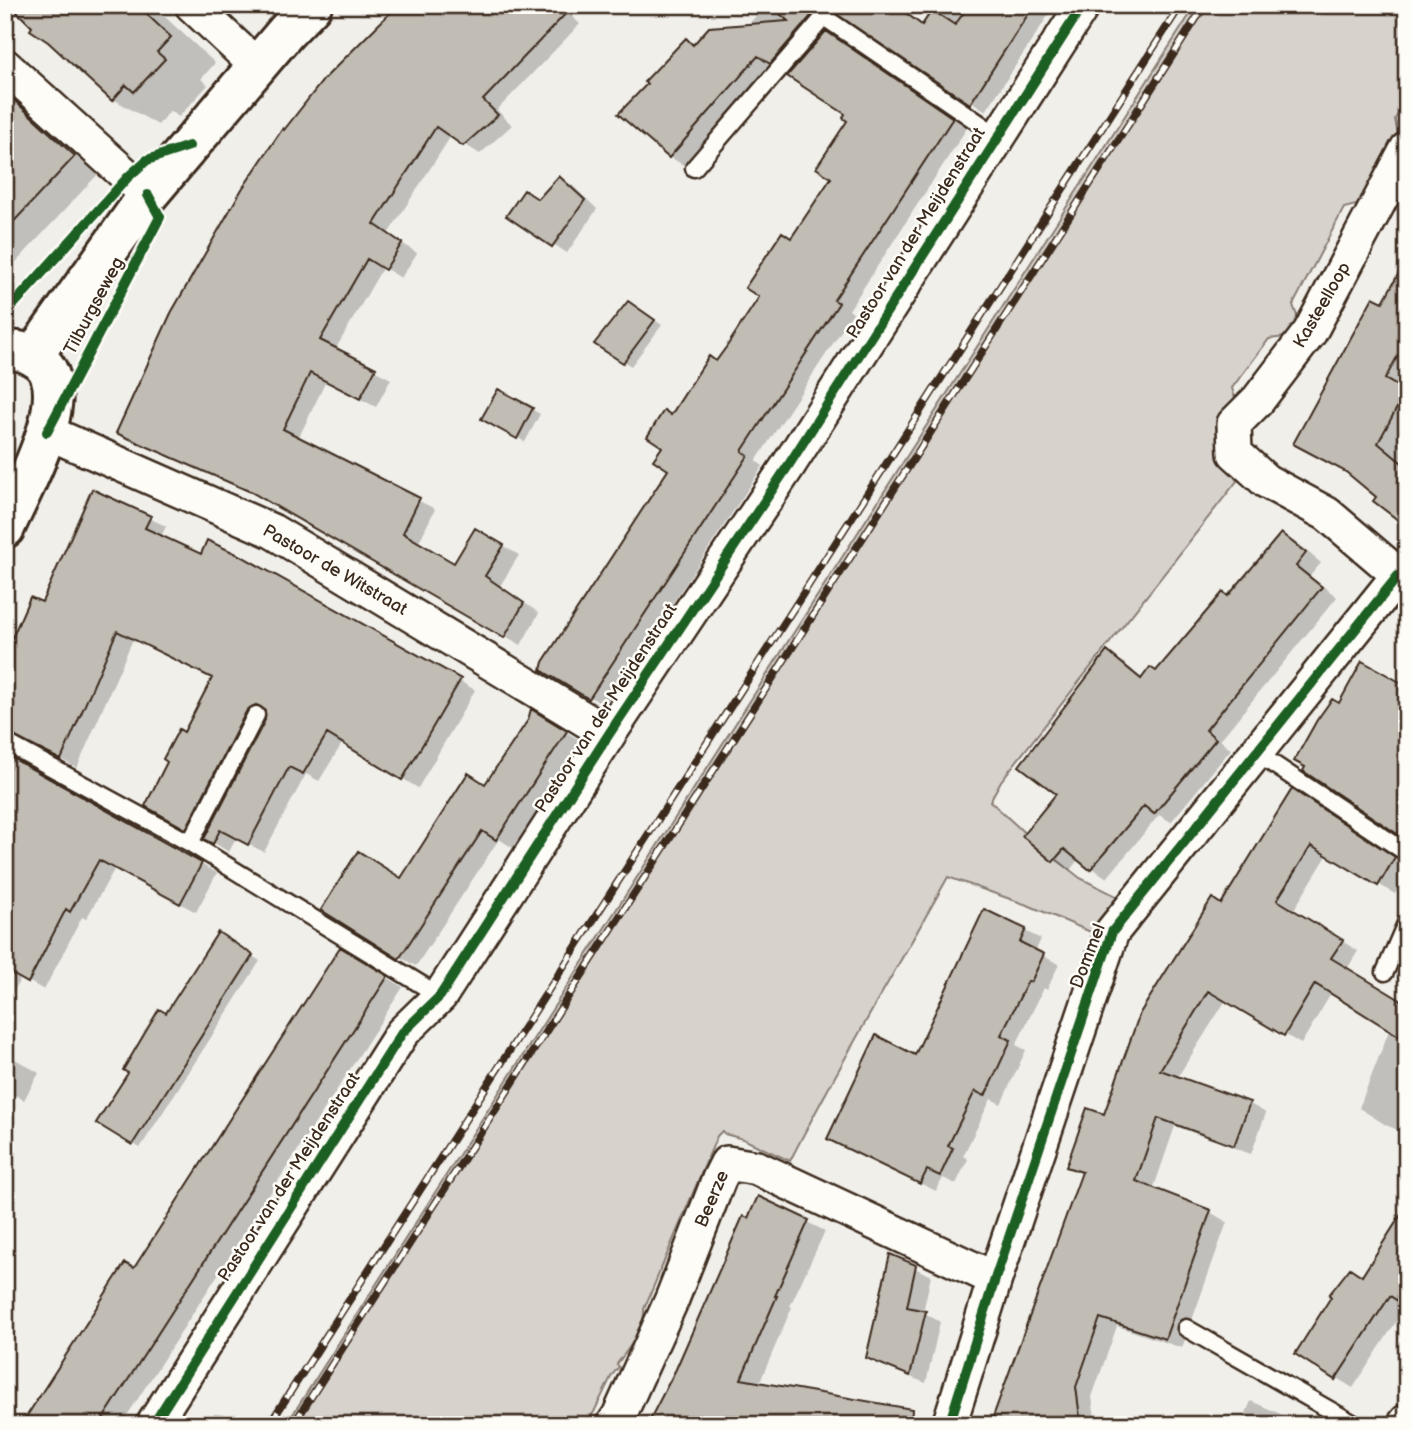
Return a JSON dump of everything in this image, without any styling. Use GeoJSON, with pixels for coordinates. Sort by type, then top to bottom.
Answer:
{"type":"FeatureCollection","features":[{"type":"Feature","properties":{"kind":"street"},"geometry":{"type":"LineString","coordinates":[[192,5],[257,66]]}},
{"type":"Feature","properties":{"kind":"street","name":"Tilburgseweg"},"geometry":{"type":"LineString","coordinates":[[5,528],[47,432],[54,403],[46,367],[19,353],[148,195],[312,5]]}},
{"type":"Feature","properties":{"kind":"street","name":"Pastoor van der Meijdenstraat"},"geometry":{"type":"LineString","coordinates":[[153,1425],[402,1033],[439,996],[608,734],[788,466],[1083,5]]}},
{"type":"Feature","properties":{"kind":"street"},"geometry":{"type":"LineString","coordinates":[[5,66],[148,195]]}},
{"type":"Feature","properties":{"kind":"street","name":"Kasteelloop"},"geometry":{"type":"LineString","coordinates":[[1235,453],[1234,424],[1258,400],[1310,332],[1407,149]]}},
{"type":"Feature","properties":{"kind":"street","name":"Pastoor de Witstraat"},"geometry":{"type":"LineString","coordinates":[[47,432],[272,531],[608,734]]}},
{"type":"Feature","properties":{"kind":"street","name":"Dommel"},"geometry":{"type":"LineString","coordinates":[[948,1425],[1112,932],[1255,752],[1403,579],[1327,514],[1266,481],[1235,453]]}},
{"type":"Feature","properties":{"kind":"street","name":"Beerze"},"geometry":{"type":"LineString","coordinates":[[613,1425],[672,1299],[727,1163],[757,1168],[995,1279]]}},
{"type":"Feature","properties":{"kind":"lane"},"geometry":{"type":"LineString","coordinates":[[694,168],[824,17],[998,136]]}},
{"type":"Feature","properties":{"kind":"lane"},"geometry":{"type":"LineString","coordinates":[[190,843],[256,715]]}},
{"type":"Feature","properties":{"kind":"lane"},"geometry":{"type":"LineString","coordinates":[[5,742],[190,843],[439,996]]}},
{"type":"Feature","properties":{"kind":"lane"},"geometry":{"type":"LineString","coordinates":[[1255,752],[1407,852]]}},
{"type":"Feature","properties":{"kind":"lane"},"geometry":{"type":"LineString","coordinates":[[1385,972],[1407,921]]}},
{"type":"Feature","properties":{"kind":"lane"},"geometry":{"type":"LineString","coordinates":[[1186,1328],[1356,1425]]}},
{"type":"Feature","properties":{"kind":"shaded area"},"geometry":{"type":"Polygon","coordinates":[[[1196,5],[1407,5],[1407,102],[1395,119],[1399,141],[1364,203],[1344,208],[1293,305],[1300,324],[1294,336],[1269,339],[1232,388],[1237,405],[1217,448],[1237,481],[1001,781],[990,801],[1031,839],[1080,878],[1118,897],[1093,933],[1030,906],[948,877],[790,1161],[722,1131],[717,1136],[644,1309],[639,1331],[617,1364],[619,1367],[584,1425],[286,1425],[1196,5]]]}},
{"type":"Feature","properties":{"kind":"building"},"geometry":{"type":"Polygon","coordinates":[[[10,5],[137,5],[171,37],[157,52],[165,59],[134,92],[126,85],[112,101],[48,42],[30,30],[32,27],[10,5]]]}},
{"type":"Feature","properties":{"kind":"building"},"geometry":{"type":"Polygon","coordinates":[[[398,5],[574,5],[483,100],[498,115],[463,146],[436,127],[374,224],[402,243],[385,270],[367,259],[320,340],[376,368],[360,399],[310,373],[283,429],[420,498],[403,533],[454,563],[475,528],[504,545],[485,576],[524,603],[504,638],[251,492],[116,433],[171,313],[242,189],[283,128],[284,130],[324,79],[398,5]]]}},
{"type":"Feature","properties":{"kind":"building"},"geometry":{"type":"Polygon","coordinates":[[[770,5],[895,5],[922,25],[932,10],[955,25],[969,5],[1034,5],[970,104],[825,7],[816,10],[770,64],[758,56],[669,158],[618,114],[686,38],[693,45],[709,27],[788,21],[770,5]]]}},
{"type":"Feature","properties":{"kind":"building"},"geometry":{"type":"Polygon","coordinates":[[[826,31],[953,118],[834,300],[839,303],[742,451],[748,456],[589,699],[541,670],[543,662],[668,470],[653,460],[662,447],[647,437],[664,410],[671,415],[709,356],[716,361],[727,346],[759,297],[745,288],[782,232],[791,238],[831,178],[816,168],[847,121],[843,118],[845,114],[787,76],[826,31]]]}},
{"type":"Feature","properties":{"kind":"building"},"geometry":{"type":"Polygon","coordinates":[[[5,92],[75,156],[5,231],[5,92]]]}},
{"type":"Feature","properties":{"kind":"building"},"geometry":{"type":"Polygon","coordinates":[[[559,176],[585,200],[552,247],[506,216],[524,190],[538,199],[559,176]]]}},
{"type":"Feature","properties":{"kind":"building"},"geometry":{"type":"Polygon","coordinates":[[[1407,258],[1407,339],[1385,379],[1406,391],[1378,443],[1402,463],[1407,456],[1407,527],[1373,501],[1376,497],[1346,472],[1293,444],[1373,297],[1383,302],[1407,258]]]}},
{"type":"Feature","properties":{"kind":"building"},"geometry":{"type":"Polygon","coordinates":[[[628,301],[655,320],[623,363],[594,344],[628,301]]]}},
{"type":"Feature","properties":{"kind":"building"},"geometry":{"type":"Polygon","coordinates":[[[498,389],[533,408],[517,439],[481,419],[498,389]]]}},
{"type":"Feature","properties":{"kind":"building"},"geometry":{"type":"Polygon","coordinates":[[[92,489],[151,516],[145,528],[201,554],[207,540],[243,557],[461,679],[402,780],[327,734],[303,774],[289,767],[248,845],[220,830],[213,844],[204,839],[265,720],[265,710],[256,705],[247,710],[186,829],[145,806],[167,762],[163,759],[179,729],[184,732],[212,678],[117,631],[61,760],[5,732],[5,654],[30,597],[42,602],[92,489]]]}},
{"type":"Feature","properties":{"kind":"building"},"geometry":{"type":"Polygon","coordinates":[[[1281,533],[1306,553],[1296,566],[1322,587],[1206,730],[1216,739],[1154,814],[1144,806],[1090,870],[1064,849],[1053,862],[1022,836],[1056,794],[1019,766],[1107,651],[1141,679],[1150,667],[1156,671],[1223,592],[1228,596],[1281,533]]]}},
{"type":"Feature","properties":{"kind":"building"},"geometry":{"type":"Polygon","coordinates":[[[1362,661],[1407,686],[1405,839],[1303,771],[1305,767],[1294,761],[1332,699],[1339,703],[1362,661]]]}},
{"type":"Feature","properties":{"kind":"building"},"geometry":{"type":"Polygon","coordinates":[[[531,709],[567,731],[496,840],[482,831],[399,959],[321,910],[358,851],[401,878],[468,773],[485,784],[528,720],[531,709]]]}},
{"type":"Feature","properties":{"kind":"building"},"geometry":{"type":"Polygon","coordinates":[[[5,754],[202,863],[180,904],[99,860],[70,912],[66,909],[28,983],[5,970],[5,754]]]}},
{"type":"Feature","properties":{"kind":"building"},"geometry":{"type":"Polygon","coordinates":[[[1292,789],[1395,857],[1378,886],[1311,846],[1277,900],[1343,940],[1331,958],[1407,1004],[1407,1015],[1399,1036],[1315,984],[1284,1036],[1208,991],[1160,1070],[1250,1102],[1234,1146],[1158,1118],[1136,1181],[1211,1210],[1165,1339],[1100,1318],[1076,1387],[1081,1425],[990,1425],[1082,1172],[1066,1167],[1087,1108],[1104,1114],[1140,1013],[1212,898],[1221,904],[1292,789]]]}},
{"type":"Feature","properties":{"kind":"building"},"geometry":{"type":"Polygon","coordinates":[[[984,909],[1026,929],[1020,942],[1044,954],[1001,1035],[1011,1040],[985,1096],[975,1091],[948,1146],[953,1148],[940,1176],[927,1170],[920,1184],[827,1139],[876,1035],[915,1055],[984,909]]]}},
{"type":"Feature","properties":{"kind":"building"},"geometry":{"type":"Polygon","coordinates":[[[218,932],[253,955],[132,1145],[96,1123],[128,1073],[123,1070],[159,1009],[166,1013],[218,932]]]}},
{"type":"Feature","properties":{"kind":"building"},"geometry":{"type":"Polygon","coordinates":[[[340,947],[388,976],[99,1425],[21,1425],[125,1263],[134,1268],[340,947]]]}},
{"type":"Feature","properties":{"kind":"building"},"geometry":{"type":"Polygon","coordinates":[[[758,1196],[809,1220],[741,1379],[912,1409],[911,1425],[647,1425],[676,1369],[743,1216],[748,1218],[758,1196]]]}},
{"type":"Feature","properties":{"kind":"building"},"geometry":{"type":"Polygon","coordinates":[[[1407,1205],[1407,1307],[1390,1296],[1335,1380],[1295,1354],[1331,1297],[1329,1295],[1350,1268],[1362,1276],[1407,1205]]]}},
{"type":"Feature","properties":{"kind":"building"},"geometry":{"type":"Polygon","coordinates":[[[890,1254],[916,1265],[907,1307],[926,1311],[910,1376],[866,1358],[890,1254]]]}},
{"type":"Feature","properties":{"kind":"railway"},"geometry":{"type":"LineString","coordinates":[[269,1425],[1181,5]]}},
{"type":"Feature","properties":{"kind":"railway"},"geometry":{"type":"LineString","coordinates":[[293,1425],[1205,5]]}},
{"type":"Feature","properties":{"kind":"cycle path"},"geometry":{"type":"LineString","coordinates":[[153,1425],[402,1033],[440,996],[609,734],[788,466],[1083,5]]}},
{"type":"Feature","properties":{"kind":"cycle path"},"geometry":{"type":"LineString","coordinates":[[5,314],[128,177],[147,160],[189,146]]}},
{"type":"Feature","properties":{"kind":"cycle path"},"geometry":{"type":"LineString","coordinates":[[47,432],[160,217],[148,195]]}},
{"type":"Feature","properties":{"kind":"cycle path"},"geometry":{"type":"LineString","coordinates":[[949,1425],[995,1279],[1112,932],[1398,576]]}}]}
